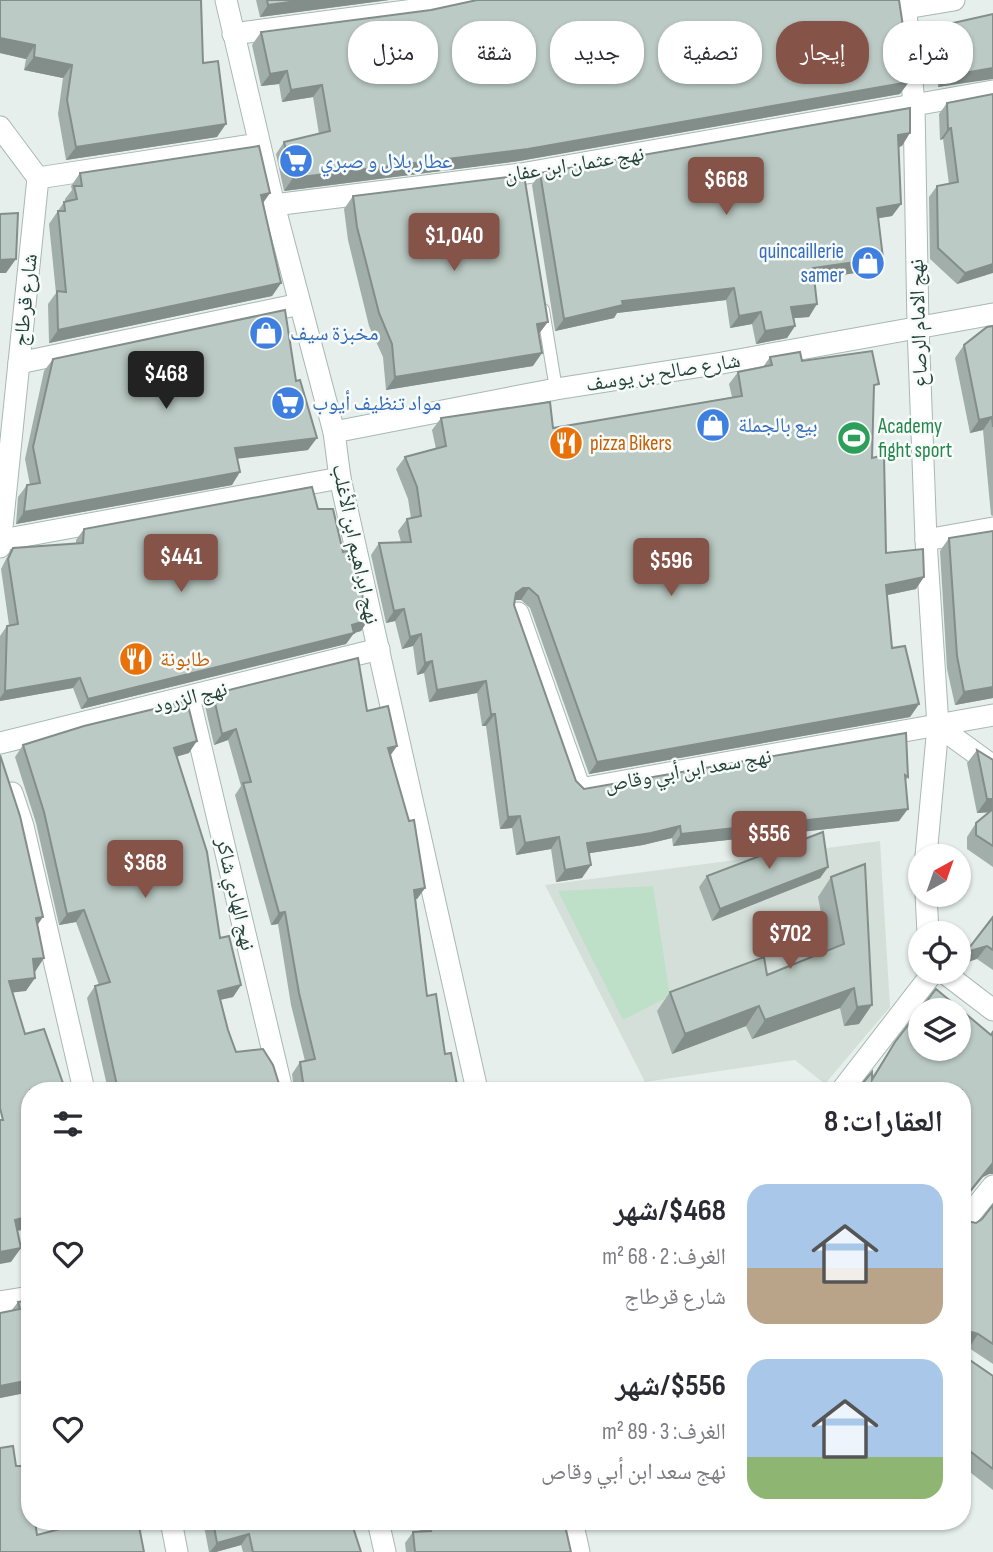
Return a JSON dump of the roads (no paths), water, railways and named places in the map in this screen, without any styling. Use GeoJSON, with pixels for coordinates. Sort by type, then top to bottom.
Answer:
{"type":"FeatureCollection","features":[{"type":"Feature","properties":{"kind":"street","name":"نهج ابراهيم ابن الأغلب"},"geometry":{"type":"LineString","coordinates":[[226,0],[274,205],[334,432],[340,478],[475,1082]]}},
{"type":"Feature","properties":{"kind":"street"},"geometry":{"type":"LineString","coordinates":[[233,34],[421,9],[466,0]]}},
{"type":"Feature","properties":{"kind":"street"},"geometry":{"type":"LineString","coordinates":[[906,4],[954,0]]}},
{"type":"Feature","properties":{"kind":"street","name":"نهج الامام الرصاع"},"geometry":{"type":"LineString","coordinates":[[906,4],[914,105],[926,540],[938,726],[927,844]]}},
{"type":"Feature","properties":{"kind":"street","name":"نهج عثمان ابن عفان"},"geometry":{"type":"LineString","coordinates":[[274,205],[523,180],[993,91]]}},
{"type":"Feature","properties":{"kind":"street"},"geometry":{"type":"LineString","coordinates":[[0,127],[37,178],[259,144]]}},
{"type":"Feature","properties":{"kind":"street","name":"شارع قرطاج"},"geometry":{"type":"LineString","coordinates":[[1,543],[37,178]]}},
{"type":"Feature","properties":{"kind":"street"},"geometry":{"type":"LineString","coordinates":[[19,363],[300,304]]}},
{"type":"Feature","properties":{"kind":"street","name":"شارع صالح بن يوسف"},"geometry":{"type":"LineString","coordinates":[[334,432],[556,389],[722,363],[993,314]]}},
{"type":"Feature","properties":{"kind":"street"},"geometry":{"type":"LineString","coordinates":[[1,543],[340,478]]}},
{"type":"Feature","properties":{"kind":"street"},"geometry":{"type":"LineString","coordinates":[[926,540],[993,528]]}},
{"type":"Feature","properties":{"kind":"street","name":"نهج سعد ابن أبي وقاص"},"geometry":{"type":"LineString","coordinates":[[518,613],[580,789],[938,726]]}},
{"type":"Feature","properties":{"kind":"street","name":"نهج الزرود"},"geometry":{"type":"LineString","coordinates":[[0,743],[379,649]]}},
{"type":"Feature","properties":{"kind":"street","name":"نهج الهادي شاكر"},"geometry":{"type":"LineString","coordinates":[[190,697],[280,1082]]}},
{"type":"Feature","properties":{"kind":"street"},"geometry":{"type":"LineString","coordinates":[[938,726],[993,715]]}},
{"type":"Feature","properties":{"kind":"street"},"geometry":{"type":"LineString","coordinates":[[938,726],[993,766]]}},
{"type":"Feature","properties":{"kind":"street"},"geometry":{"type":"LineString","coordinates":[[4,766],[23,826],[82,1082]]}},
{"type":"Feature","properties":{"kind":"street"},"geometry":{"type":"LineString","coordinates":[[848,1082],[924,984]]}},
{"type":"Feature","properties":{"kind":"street"},"geometry":{"type":"LineString","coordinates":[[959,984],[993,1010]]}},
{"type":"Feature","properties":{"kind":"street"},"geometry":{"type":"LineString","coordinates":[[971,1213],[993,1186]]}},
{"type":"Feature","properties":{"kind":"street"},"geometry":{"type":"LineString","coordinates":[[0,1302],[21,1298]]}},
{"type":"Feature","properties":{"kind":"street"},"geometry":{"type":"LineString","coordinates":[[173,1530],[177,1552]]}},
{"type":"Feature","properties":{"kind":"street"},"geometry":{"type":"LineString","coordinates":[[380,1530],[385,1552]]}},
{"type":"Feature","properties":{"kind":"street"},"geometry":{"type":"LineString","coordinates":[[574,1530],[579,1552]]}},
{"type":"Feature","properties":{"kind":"lane"},"geometry":{"type":"LineString","coordinates":[[541,291],[556,389]]}},
{"type":"Feature","properties":{"kind":"place","name":"عطار بلال و صبري"},"geometry":{"type":"Point","coordinates":[296,161]}},
{"type":"Feature","properties":{"kind":"place","name":"quincaillerie samer"},"geometry":{"type":"Point","coordinates":[868,263]}},
{"type":"Feature","properties":{"kind":"place","name":"مخبزة سيف"},"geometry":{"type":"Point","coordinates":[266,333]}},
{"type":"Feature","properties":{"kind":"place","name":"مواد تنظيف أيوب"},"geometry":{"type":"Point","coordinates":[288,403]}},
{"type":"Feature","properties":{"kind":"place","name":"بيع بالجملة"},"geometry":{"type":"Point","coordinates":[713,425]}},
{"type":"Feature","properties":{"kind":"place","name":"Academy fight sport"},"geometry":{"type":"Point","coordinates":[854,438]}},
{"type":"Feature","properties":{"kind":"place","name":"pizza Bikers"},"geometry":{"type":"Point","coordinates":[566,443]}},
{"type":"Feature","properties":{"kind":"place","name":"طابونة"},"geometry":{"type":"Point","coordinates":[136,659]}}]}
